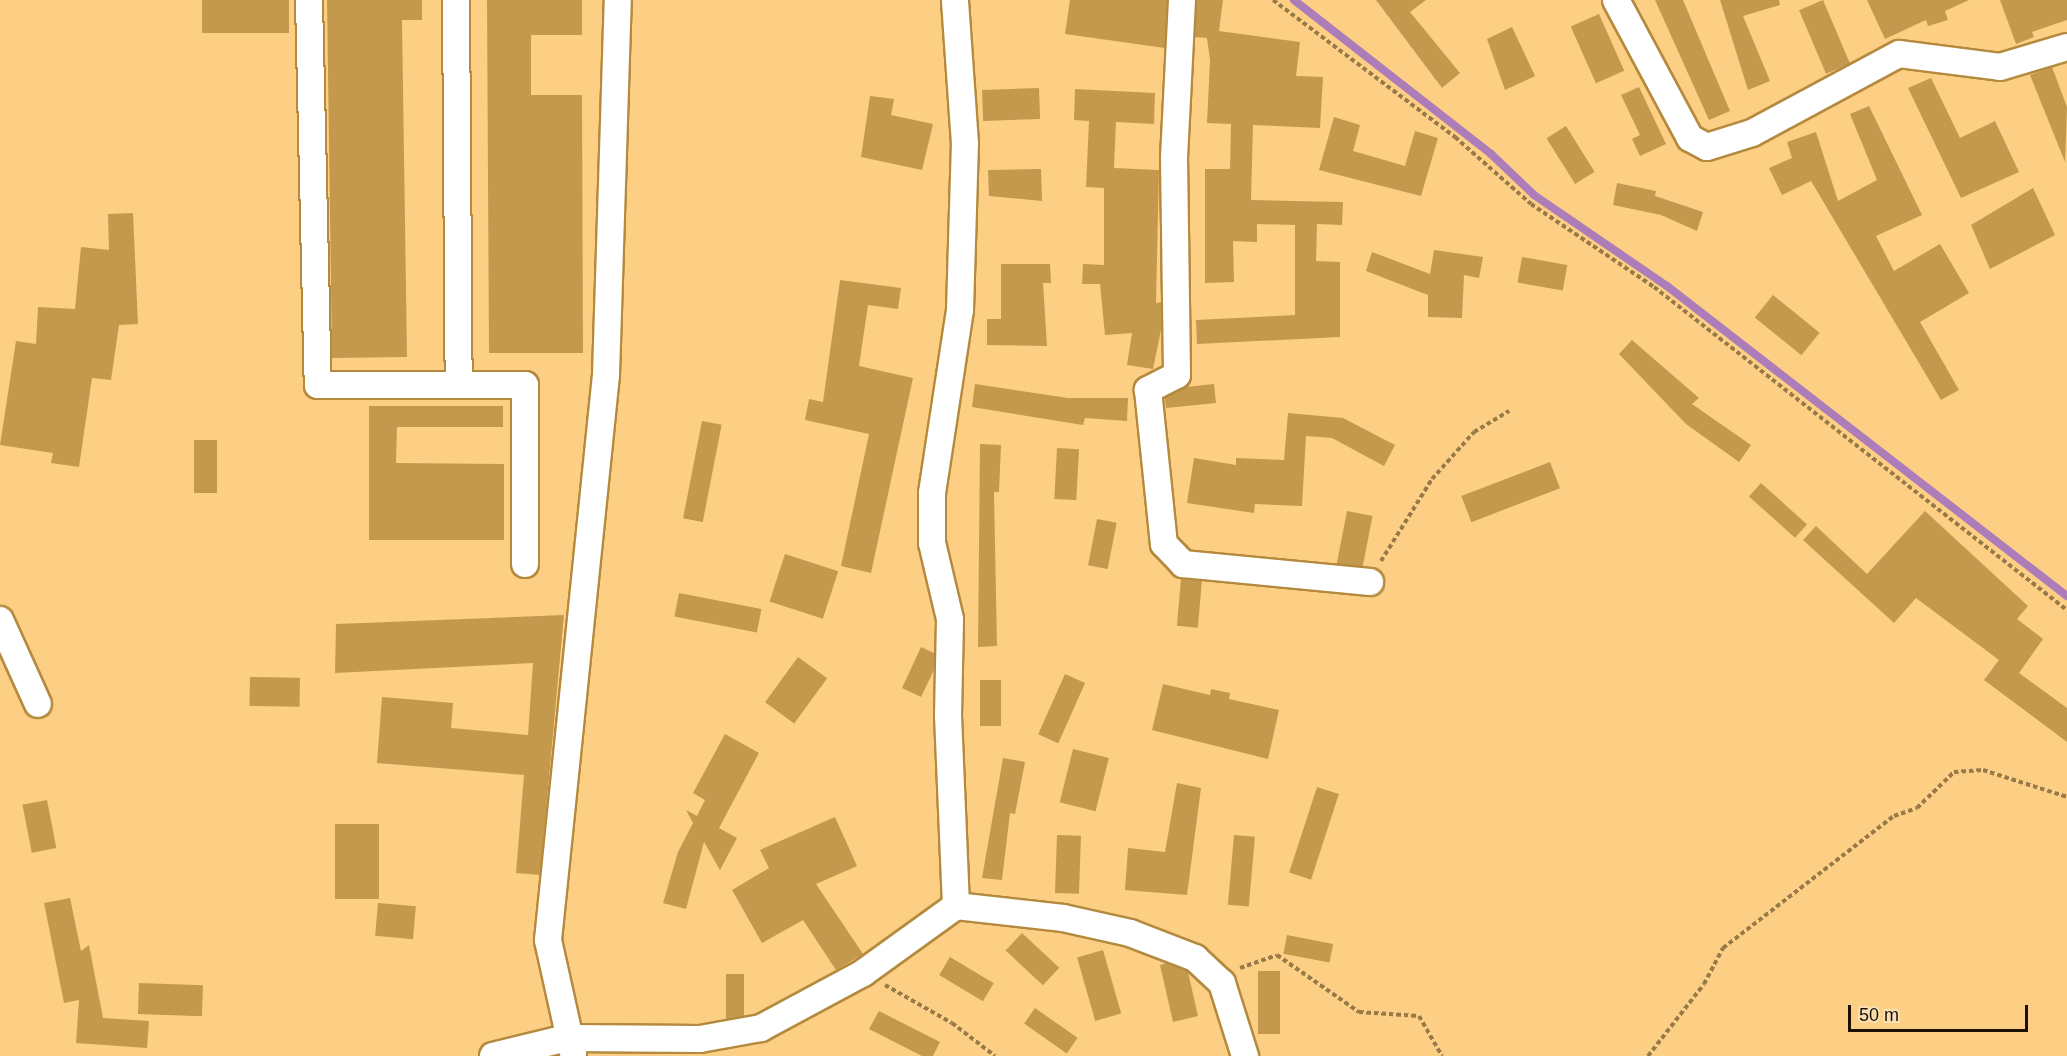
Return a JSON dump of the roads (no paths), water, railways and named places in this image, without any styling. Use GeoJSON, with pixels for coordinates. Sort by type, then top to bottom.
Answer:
{"type":"FeatureCollection","features":[{"type":"Feature","properties":{"kind":"street"},"geometry":{"type":"LineString","coordinates":[[309,0],[318,385],[525,385],[525,564]]}},
{"type":"Feature","properties":{"kind":"street"},"geometry":{"type":"LineString","coordinates":[[456,0],[459,384]]}},
{"type":"Feature","properties":{"kind":"street"},"geometry":{"type":"LineString","coordinates":[[570,1047],[548,940],[606,375],[618,0]]}},
{"type":"Feature","properties":{"kind":"street"},"geometry":{"type":"LineString","coordinates":[[955,0],[965,144],[960,310],[932,493],[932,543],[951,619],[948,714],[956,906]]}},
{"type":"Feature","properties":{"kind":"street"},"geometry":{"type":"LineString","coordinates":[[1182,0],[1174,158],[1177,375],[1148,390],[1164,544],[1183,564],[1370,582]]}},
{"type":"Feature","properties":{"kind":"street"},"geometry":{"type":"LineString","coordinates":[[1616,0],[1690,138],[1707,147],[1752,132],[1899,54],[2000,67],[2067,47]]}},
{"type":"Feature","properties":{"kind":"street"},"geometry":{"type":"LineString","coordinates":[[0,620],[38,704]]}},
{"type":"Feature","properties":{"kind":"street"},"geometry":{"type":"LineString","coordinates":[[493,1056],[570,1047],[680,1040],[761,1029],[863,973],[956,906],[1063,918],[1130,933],[1195,958],[1222,983],[1245,1056]]}},
{"type":"Feature","properties":{"kind":"waterway"},"geometry":{"type":"LineString","coordinates":[[1294,0],[1491,154],[1534,195],[1667,286],[2067,596]]}}]}
